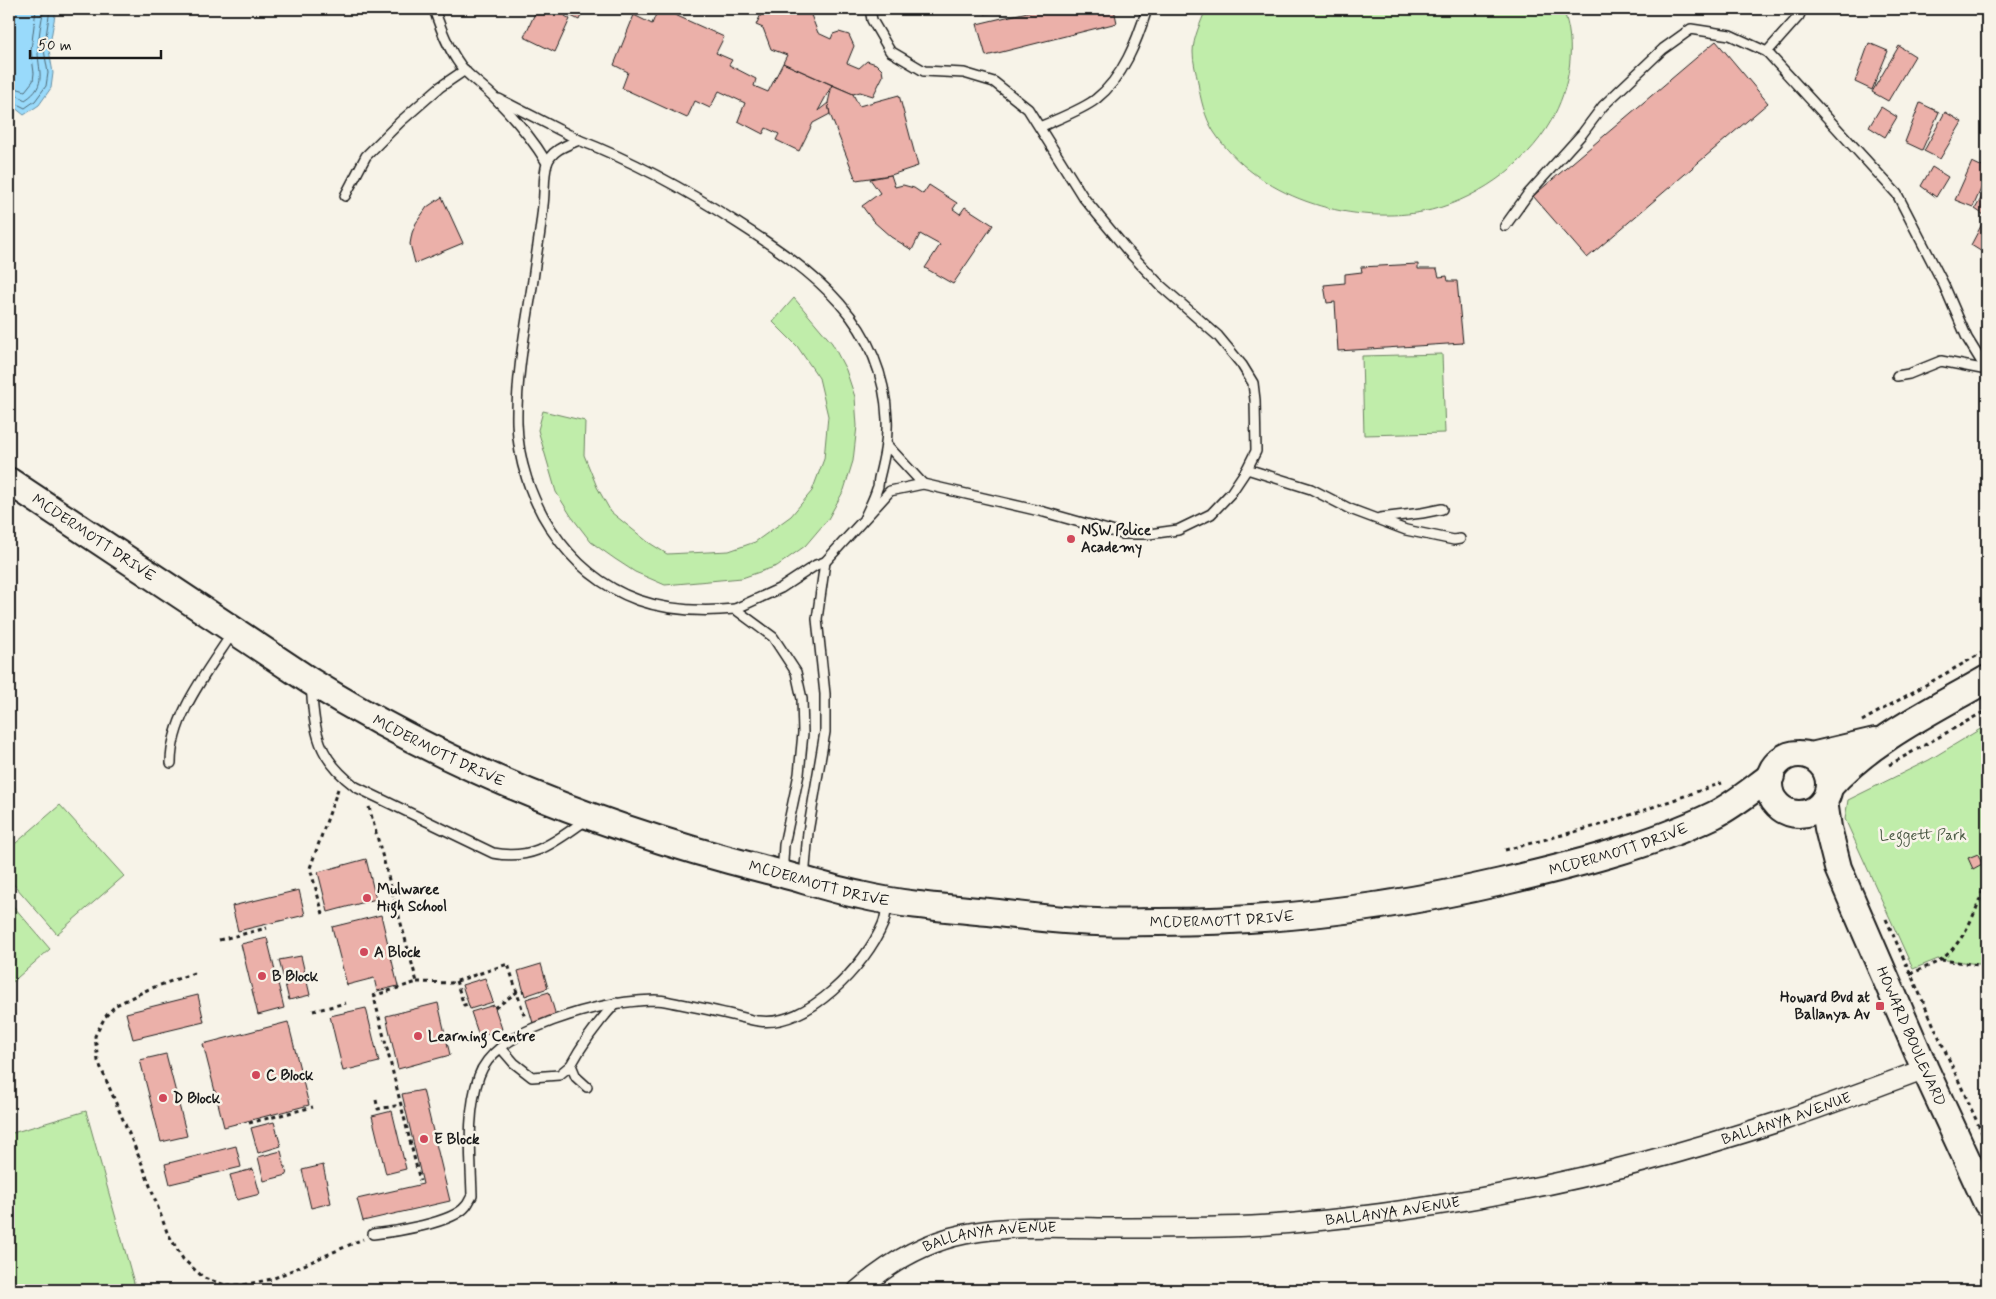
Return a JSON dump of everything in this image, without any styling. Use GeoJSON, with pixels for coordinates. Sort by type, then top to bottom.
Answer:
{"type":"FeatureCollection","features":[{"type":"Feature","properties":{"kind":"main road","name":"MCDERMOTT DRIVE"},"geometry":{"type":"LineString","coordinates":[[9,481],[310,681],[347,704],[416,741],[541,798],[590,817],[710,855],[861,896],[938,907],[1098,922],[1192,922],[1285,917],[1452,893],[1534,874],[1626,849],[1716,814],[1771,776]]}},
{"type":"Feature","properties":{"kind":"main road"},"geometry":{"type":"LineString","coordinates":[[1883,739],[1811,756],[1791,755],[1782,760],[1775,767],[1771,776],[1771,793],[1775,801],[1785,810],[1799,814],[1817,808],[1844,770],[1883,739],[1987,679]]}},
{"type":"Feature","properties":{"kind":"main road"},"geometry":{"type":"LineString","coordinates":[[1811,756],[1823,766],[1829,780],[1826,794]]}},
{"type":"Feature","properties":{"kind":"main road","name":"HOWARD BOULEVARD"},"geometry":{"type":"LineString","coordinates":[[1826,794],[1828,828],[1838,868],[1924,1069],[1987,1202]]}},
{"type":"Feature","properties":{"kind":"main road","name":"MCDERMOTT DRIVE"},"geometry":{"type":"LineString","coordinates":[[1716,814],[1785,810]]}},
{"type":"Feature","properties":{"kind":"main road","name":"HOWARD BOULEVARD"},"geometry":{"type":"LineString","coordinates":[[1785,810],[1814,834],[1838,868]]}},
{"type":"Feature","properties":{"kind":"street","name":"BALLANYA AVENUE"},"geometry":{"type":"LineString","coordinates":[[858,1290],[878,1273],[915,1251],[962,1234],[1011,1228],[1167,1229],[1254,1226],[1440,1204],[1561,1182],[1656,1159],[1774,1123],[1924,1069]]}},
{"type":"Feature","properties":{"kind":"lane"},"geometry":{"type":"LineString","coordinates":[[434,9],[440,28],[453,54],[465,70],[492,95],[532,138],[547,163]]}},
{"type":"Feature","properties":{"kind":"lane"},"geometry":{"type":"LineString","coordinates":[[579,140],[560,148],[547,163],[543,207],[519,373],[517,423],[520,459],[532,496],[546,523],[578,561],[595,576],[616,589],[637,600],[663,607],[708,611],[735,609],[781,588],[816,565],[824,562],[890,491],[923,484],[1044,512],[1122,534],[1149,534],[1178,530],[1211,514],[1230,494],[1247,469],[1256,451],[1257,412],[1253,383],[1233,353],[1218,336],[1162,286],[1108,227],[1083,197],[1028,109],[994,82],[964,73],[924,70],[890,51],[872,20],[870,9]]}},
{"type":"Feature","properties":{"kind":"lane"},"geometry":{"type":"LineString","coordinates":[[1040,127],[1095,100],[1117,78],[1139,35],[1147,9]]}},
{"type":"Feature","properties":{"kind":"lane"},"geometry":{"type":"LineString","coordinates":[[1767,52],[1799,16],[1802,9]]}},
{"type":"Feature","properties":{"kind":"lane"},"geometry":{"type":"LineString","coordinates":[[1505,226],[1528,194],[1582,134],[1603,106],[1663,48],[1692,29],[1730,35],[1767,52],[1897,194],[1944,285],[1967,338],[1987,370]]}},
{"type":"Feature","properties":{"kind":"lane"},"geometry":{"type":"LineString","coordinates":[[345,196],[366,156],[400,122],[440,87],[465,70]]}},
{"type":"Feature","properties":{"kind":"lane"},"geometry":{"type":"LineString","coordinates":[[492,95],[579,140],[607,151],[675,184],[781,251],[824,285],[858,326],[877,361],[886,397],[887,445],[877,491],[865,517]]}},
{"type":"Feature","properties":{"kind":"lane"},"geometry":{"type":"LineString","coordinates":[[1898,376],[1909,374],[1941,361],[1987,370]]}},
{"type":"Feature","properties":{"kind":"lane"},"geometry":{"type":"LineString","coordinates":[[887,445],[923,484]]}},
{"type":"Feature","properties":{"kind":"lane"},"geometry":{"type":"LineString","coordinates":[[1247,469],[1311,490],[1350,509],[1406,530],[1454,540],[1460,539]]}},
{"type":"Feature","properties":{"kind":"lane"},"geometry":{"type":"LineString","coordinates":[[1377,518],[1422,514],[1442,509]]}},
{"type":"Feature","properties":{"kind":"lane"},"geometry":{"type":"LineString","coordinates":[[794,877],[808,832],[825,732],[825,694],[817,619],[824,562]]}},
{"type":"Feature","properties":{"kind":"lane"},"geometry":{"type":"LineString","coordinates":[[735,609],[773,637],[796,672],[802,699],[803,733],[799,774],[784,845],[783,861],[794,877]]}},
{"type":"Feature","properties":{"kind":"lane"},"geometry":{"type":"LineString","coordinates":[[171,763],[174,733],[181,715],[233,630]]}},
{"type":"Feature","properties":{"kind":"lane"},"geometry":{"type":"LineString","coordinates":[[310,681],[315,730],[328,762],[339,774],[356,787],[493,853],[509,856],[529,854],[548,846],[590,817]]}},
{"type":"Feature","properties":{"kind":"lane"},"geometry":{"type":"LineString","coordinates":[[373,1234],[419,1227],[443,1219],[465,1208],[472,1196],[471,1108],[479,1074],[490,1057],[515,1036],[555,1019],[616,1002],[658,1000],[758,1021],[776,1022],[793,1017],[840,985],[858,965],[883,924],[887,899]]}},
{"type":"Feature","properties":{"kind":"lane"},"geometry":{"type":"LineString","coordinates":[[501,1048],[514,1063],[532,1076],[559,1075],[572,1065],[582,1044],[616,1002]]}},
{"type":"Feature","properties":{"kind":"lane"},"geometry":{"type":"LineString","coordinates":[[572,1065],[576,1078],[587,1087]]}},
{"type":"Feature","properties":{"kind":"path"},"geometry":{"type":"LineString","coordinates":[[1885,767],[1987,710]]}},
{"type":"Feature","properties":{"kind":"path"},"geometry":{"type":"LineString","coordinates":[[322,914],[310,868],[338,789]]}},
{"type":"Feature","properties":{"kind":"path"},"geometry":{"type":"LineString","coordinates":[[368,804],[416,982]]}},
{"type":"Feature","properties":{"kind":"path"},"geometry":{"type":"LineString","coordinates":[[1905,977],[1940,960],[1954,946],[1967,927],[1987,877]]}},
{"type":"Feature","properties":{"kind":"path"},"geometry":{"type":"LineString","coordinates":[[1883,913],[1987,1144]]}},
{"type":"Feature","properties":{"kind":"path"},"geometry":{"type":"LineString","coordinates":[[218,940],[267,928]]}},
{"type":"Feature","properties":{"kind":"path"},"geometry":{"type":"LineString","coordinates":[[1940,960],[1987,966]]}},
{"type":"Feature","properties":{"kind":"path"},"geometry":{"type":"LineString","coordinates":[[373,996],[416,982],[450,983],[508,964],[526,1021]]}},
{"type":"Feature","properties":{"kind":"path"},"geometry":{"type":"LineString","coordinates":[[194,973],[149,989],[116,1005],[105,1017],[94,1036],[98,1061],[142,1164],[168,1232],[183,1259],[204,1278],[225,1285],[243,1285],[272,1279],[373,1234]]}},
{"type":"Feature","properties":{"kind":"path"},"geometry":{"type":"LineString","coordinates":[[456,981],[464,1005],[468,1004]]}},
{"type":"Feature","properties":{"kind":"path"},"geometry":{"type":"LineString","coordinates":[[495,1008],[517,992],[524,990]]}},
{"type":"Feature","properties":{"kind":"path"},"geometry":{"type":"LineString","coordinates":[[375,1001],[420,1181]]}},
{"type":"Feature","properties":{"kind":"path"},"geometry":{"type":"LineString","coordinates":[[313,1011],[346,1003]]}},
{"type":"Feature","properties":{"kind":"path"},"geometry":{"type":"LineString","coordinates":[[376,1100],[378,1109],[401,1105]]}},
{"type":"Feature","properties":{"kind":"path"},"geometry":{"type":"LineString","coordinates":[[249,1123],[313,1107]]}},
{"type":"Feature","properties":{"kind":"green space"},"geometry":{"type":"Polygon","coordinates":[[[1206,9],[1563,9],[1570,37],[1567,81],[1558,108],[1540,137],[1512,167],[1478,191],[1460,200],[1422,212],[1393,215],[1335,210],[1306,201],[1279,189],[1254,174],[1232,155],[1214,132],[1208,121],[1202,101],[1193,56],[1196,36],[1206,9]]]}},
{"type":"Feature","properties":{"kind":"green space"},"geometry":{"type":"Polygon","coordinates":[[[794,298],[832,343],[846,370],[855,397],[857,426],[853,461],[844,490],[828,519],[805,546],[777,566],[742,578],[665,585],[635,572],[591,542],[556,492],[538,430],[543,411],[585,421],[584,455],[597,487],[611,512],[648,542],[667,554],[729,551],[755,542],[791,516],[812,491],[824,459],[828,416],[819,378],[797,346],[773,322],[794,298]]]}},
{"type":"Feature","properties":{"kind":"green space"},"geometry":{"type":"Polygon","coordinates":[[[1442,354],[1445,433],[1364,435],[1362,356],[1442,354]]]}},
{"type":"Feature","properties":{"kind":"green space","name":"Leggett Park"},"geometry":{"type":"Polygon","coordinates":[[[1987,725],[1987,965],[1938,959],[1913,969],[1845,819],[1848,800],[1929,760],[1987,725]]]}},
{"type":"Feature","properties":{"kind":"green space"},"geometry":{"type":"Polygon","coordinates":[[[60,805],[124,876],[57,934],[9,879],[9,849],[60,805]]]}},
{"type":"Feature","properties":{"kind":"green space"},"geometry":{"type":"Polygon","coordinates":[[[9,901],[50,949],[9,985],[9,901]]]}},
{"type":"Feature","properties":{"kind":"green space"},"geometry":{"type":"Polygon","coordinates":[[[86,1111],[136,1290],[9,1290],[9,1134],[86,1111]]]}},
{"type":"Feature","properties":{"kind":"water"},"geometry":{"type":"Polygon","coordinates":[[[9,9],[56,9],[49,50],[53,73],[51,88],[39,105],[24,115],[9,103],[9,9]]]}},
{"type":"Feature","properties":{"kind":"building"},"geometry":{"type":"Polygon","coordinates":[[[537,9],[584,9],[579,20],[565,13],[565,16],[570,19],[555,52],[524,37],[537,9]]]}},
{"type":"Feature","properties":{"kind":"building"},"geometry":{"type":"Polygon","coordinates":[[[658,9],[662,9],[724,37],[716,53],[732,60],[729,65],[756,79],[754,86],[768,92],[783,63],[832,85],[818,111],[828,103],[830,114],[813,123],[799,151],[776,140],[779,134],[766,128],[763,134],[738,121],[745,103],[719,91],[710,108],[695,101],[687,118],[622,88],[628,72],[614,65],[634,15],[652,24],[658,9]]]}},
{"type":"Feature","properties":{"kind":"building"},"geometry":{"type":"Polygon","coordinates":[[[778,9],[798,9],[811,15],[818,33],[831,39],[833,34],[839,32],[849,35],[854,46],[847,63],[859,68],[867,61],[876,64],[882,70],[883,76],[873,96],[860,92],[853,94],[783,63],[787,55],[771,49],[763,28],[756,25],[763,10],[770,12],[778,9]]]}},
{"type":"Feature","properties":{"kind":"building"},"geometry":{"type":"Polygon","coordinates":[[[984,9],[1011,9],[985,14],[984,9]]]}},
{"type":"Feature","properties":{"kind":"building"},"geometry":{"type":"Polygon","coordinates":[[[1040,9],[1114,9],[1117,23],[986,56],[977,24],[1040,9]]]}},
{"type":"Feature","properties":{"kind":"building"},"geometry":{"type":"Polygon","coordinates":[[[1716,41],[1768,103],[1587,258],[1533,196],[1716,41]]]}},
{"type":"Feature","properties":{"kind":"building"},"geometry":{"type":"Polygon","coordinates":[[[1869,43],[1888,51],[1872,90],[1855,82],[1869,43]]]}},
{"type":"Feature","properties":{"kind":"building"},"geometry":{"type":"Polygon","coordinates":[[[1899,46],[1915,56],[1888,101],[1872,92],[1899,46]]]}},
{"type":"Feature","properties":{"kind":"building"},"geometry":{"type":"Polygon","coordinates":[[[832,85],[853,94],[859,106],[899,95],[918,166],[891,175],[856,180],[830,114],[828,103],[832,85]]]}},
{"type":"Feature","properties":{"kind":"building"},"geometry":{"type":"Polygon","coordinates":[[[1920,103],[1939,112],[1922,150],[1905,142],[1920,103]]]}},
{"type":"Feature","properties":{"kind":"building"},"geometry":{"type":"Polygon","coordinates":[[[1881,107],[1897,117],[1885,137],[1869,127],[1881,107]]]}},
{"type":"Feature","properties":{"kind":"building"},"geometry":{"type":"Polygon","coordinates":[[[1945,112],[1962,122],[1940,159],[1924,151],[1945,112]]]}},
{"type":"Feature","properties":{"kind":"building"},"geometry":{"type":"Polygon","coordinates":[[[1972,162],[1987,169],[1987,175],[1973,207],[1955,200],[1972,162]]]}},
{"type":"Feature","properties":{"kind":"building"},"geometry":{"type":"Polygon","coordinates":[[[1932,167],[1948,177],[1936,197],[1921,186],[1932,167]]]}},
{"type":"Feature","properties":{"kind":"building"},"geometry":{"type":"Polygon","coordinates":[[[891,175],[895,187],[903,185],[914,188],[923,194],[929,185],[957,203],[953,209],[960,214],[965,207],[993,225],[953,284],[925,268],[940,245],[920,234],[912,250],[891,237],[873,221],[862,206],[880,193],[870,179],[891,175]]]}},
{"type":"Feature","properties":{"kind":"building"},"geometry":{"type":"Polygon","coordinates":[[[1987,188],[1987,217],[1975,209],[1987,188]]]}},
{"type":"Feature","properties":{"kind":"building"},"geometry":{"type":"Polygon","coordinates":[[[442,197],[463,243],[415,263],[410,244],[416,223],[427,207],[442,197]]]}},
{"type":"Feature","properties":{"kind":"building"},"geometry":{"type":"Polygon","coordinates":[[[1982,224],[1987,228],[1987,255],[1971,245],[1982,224]]]}},
{"type":"Feature","properties":{"kind":"building"},"geometry":{"type":"Polygon","coordinates":[[[1418,264],[1418,269],[1437,269],[1439,277],[1447,276],[1448,281],[1457,281],[1463,343],[1338,351],[1335,302],[1327,303],[1324,285],[1345,283],[1345,274],[1362,272],[1361,267],[1418,264]]]}},
{"type":"Feature","properties":{"kind":"building"},"geometry":{"type":"Polygon","coordinates":[[[1978,854],[1982,864],[1973,869],[1968,858],[1978,854]]]}},
{"type":"Feature","properties":{"kind":"building","name":"A Block"},"geometry":{"type":"Polygon","coordinates":[[[366,859],[376,899],[328,912],[318,872],[366,859]]]}},
{"type":"Feature","properties":{"kind":"building","name":"B Block"},"geometry":{"type":"Polygon","coordinates":[[[299,890],[305,915],[238,931],[232,906],[299,890]]]}},
{"type":"Feature","properties":{"kind":"building","name":"A Block"},"geometry":{"type":"Polygon","coordinates":[[[381,915],[398,986],[377,991],[374,978],[347,985],[332,927],[381,915]]]}},
{"type":"Feature","properties":{"kind":"building","name":"B Block"},"geometry":{"type":"Polygon","coordinates":[[[267,938],[284,1008],[258,1015],[241,944],[267,938]]]}},
{"type":"Feature","properties":{"kind":"building","name":"B Block"},"geometry":{"type":"Polygon","coordinates":[[[301,956],[310,995],[289,1000],[279,960],[301,956]]]}},
{"type":"Feature","properties":{"kind":"building"},"geometry":{"type":"Polygon","coordinates":[[[541,964],[548,988],[525,996],[518,971],[541,964]]]}},
{"type":"Feature","properties":{"kind":"building"},"geometry":{"type":"Polygon","coordinates":[[[485,978],[493,1002],[470,1009],[462,985],[485,978]]]}},
{"type":"Feature","properties":{"kind":"building"},"geometry":{"type":"Polygon","coordinates":[[[549,992],[556,1016],[533,1023],[526,999],[549,992]]]}},
{"type":"Feature","properties":{"kind":"building"},"geometry":{"type":"Polygon","coordinates":[[[198,995],[204,1022],[133,1039],[126,1013],[198,995]]]}},
{"type":"Feature","properties":{"kind":"building","name":"Learning Centre"},"geometry":{"type":"Polygon","coordinates":[[[438,1003],[450,1055],[398,1069],[386,1016],[438,1003]]]}},
{"type":"Feature","properties":{"kind":"building"},"geometry":{"type":"Polygon","coordinates":[[[494,1005],[502,1029],[479,1036],[471,1012],[494,1005]]]}},
{"type":"Feature","properties":{"kind":"building"},"geometry":{"type":"Polygon","coordinates":[[[366,1008],[379,1062],[343,1071],[330,1016],[366,1008]]]}},
{"type":"Feature","properties":{"kind":"building","name":"C Block"},"geometry":{"type":"Polygon","coordinates":[[[288,1022],[309,1105],[224,1127],[203,1044],[288,1022]]]}},
{"type":"Feature","properties":{"kind":"building","name":"D Block"},"geometry":{"type":"Polygon","coordinates":[[[166,1054],[187,1136],[161,1142],[140,1060],[166,1054]]]}},
{"type":"Feature","properties":{"kind":"building","name":"E Block"},"geometry":{"type":"Polygon","coordinates":[[[423,1090],[450,1201],[363,1221],[357,1199],[423,1184],[402,1094],[423,1090]]]}},
{"type":"Feature","properties":{"kind":"building"},"geometry":{"type":"Polygon","coordinates":[[[392,1111],[406,1169],[386,1174],[372,1116],[392,1111]]]}},
{"type":"Feature","properties":{"kind":"building","name":"D Block"},"geometry":{"type":"Polygon","coordinates":[[[274,1122],[281,1146],[258,1153],[251,1128],[274,1122]]]}},
{"type":"Feature","properties":{"kind":"building","name":"D Block"},"geometry":{"type":"Polygon","coordinates":[[[236,1146],[241,1167],[170,1184],[165,1164],[236,1146]]]}},
{"type":"Feature","properties":{"kind":"building"},"geometry":{"type":"Polygon","coordinates":[[[281,1151],[287,1175],[264,1181],[258,1157],[281,1151]]]}},
{"type":"Feature","properties":{"kind":"building"},"geometry":{"type":"Polygon","coordinates":[[[323,1165],[331,1203],[311,1208],[302,1170],[323,1165]]]}},
{"type":"Feature","properties":{"kind":"building"},"geometry":{"type":"Polygon","coordinates":[[[253,1169],[260,1194],[237,1200],[230,1175],[253,1169]]]}},
{"type":"Feature","properties":{"kind":"place","name":"NSW Police Academy"},"geometry":{"type":"Point","coordinates":[1071,539]}},
{"type":"Feature","properties":{"kind":"place","name":"Mulwaree High School"},"geometry":{"type":"Point","coordinates":[367,898]}},
{"type":"Feature","properties":{"kind":"place","name":"A Block"},"geometry":{"type":"Point","coordinates":[364,952]}},
{"type":"Feature","properties":{"kind":"place","name":"B Block"},"geometry":{"type":"Point","coordinates":[262,976]}},
{"type":"Feature","properties":{"kind":"place","name":"Howard Bvd at Ballanya Av"},"geometry":{"type":"Point","coordinates":[1880,1006]}},
{"type":"Feature","properties":{"kind":"place","name":"Learning Centre"},"geometry":{"type":"Point","coordinates":[418,1036]}},
{"type":"Feature","properties":{"kind":"place","name":"C Block"},"geometry":{"type":"Point","coordinates":[256,1075]}},
{"type":"Feature","properties":{"kind":"place","name":"D Block"},"geometry":{"type":"Point","coordinates":[163,1098]}},
{"type":"Feature","properties":{"kind":"place","name":"E Block"},"geometry":{"type":"Point","coordinates":[424,1139]}}]}
